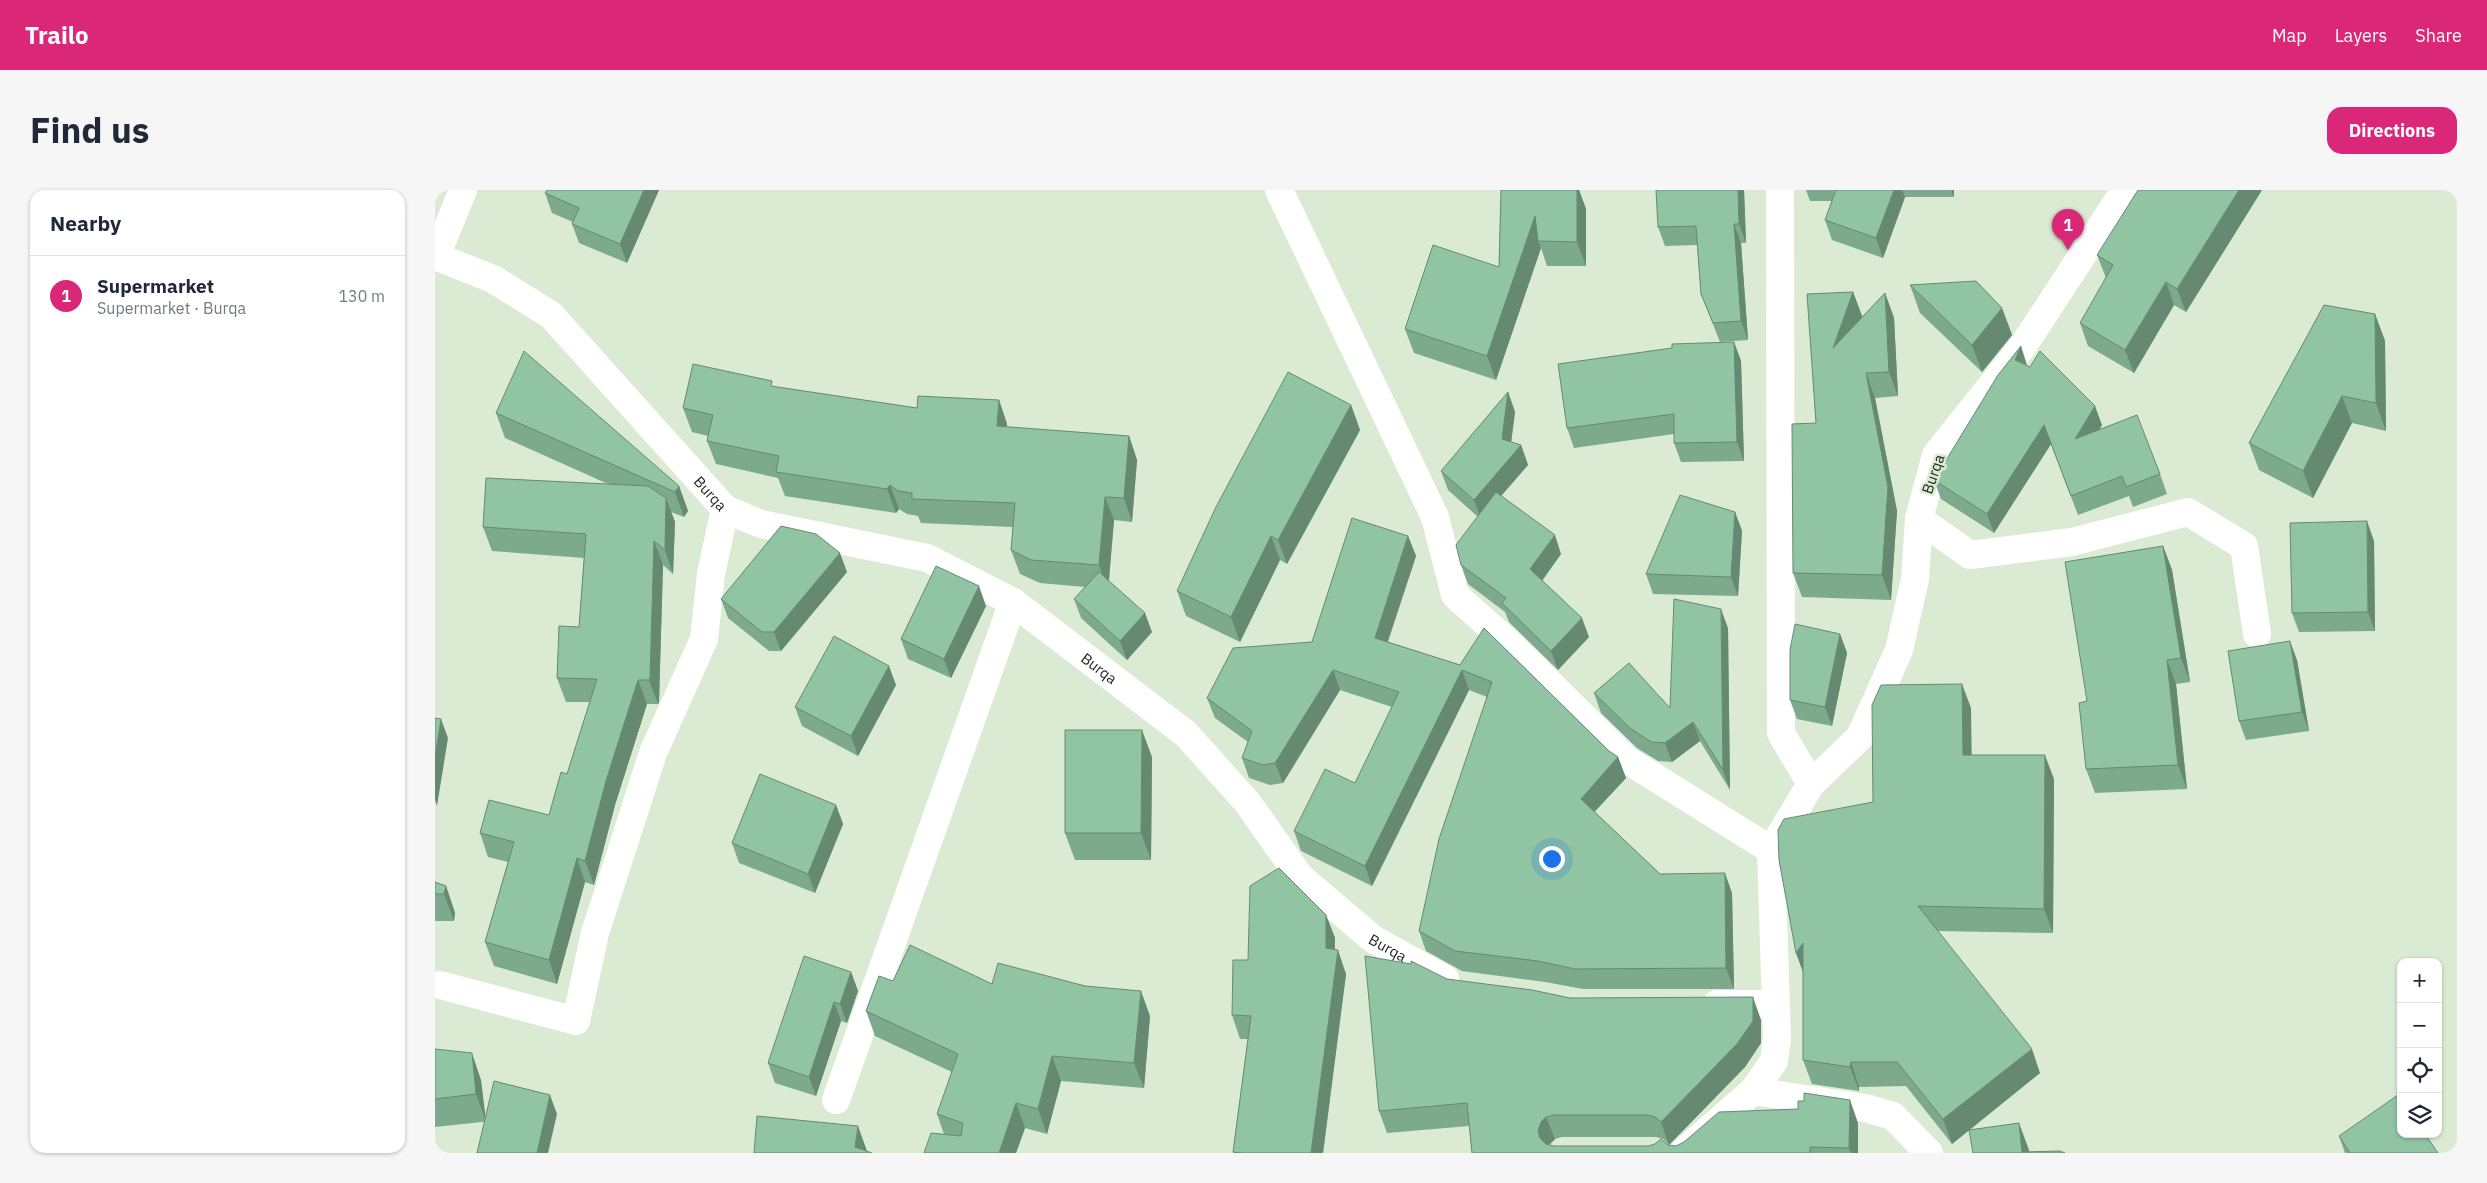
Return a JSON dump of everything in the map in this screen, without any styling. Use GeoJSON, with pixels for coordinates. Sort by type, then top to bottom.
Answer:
{"type":"FeatureCollection","features":[{"type":"Feature","properties":{"kind":"street","name":"Burqa"},"geometry":{"type":"LineString","coordinates":[[463,190],[435,256],[493,279],[551,315],[725,509],[761,524],[927,558],[1013,602],[1185,734],[1247,802],[1300,877],[1373,939],[1457,986],[1467,987]]}},
{"type":"Feature","properties":{"kind":"street"},"geometry":{"type":"LineString","coordinates":[[1279,190],[1435,517],[1455,595],[1511,645],[1627,760],[1771,850],[1777,1039],[1774,1061],[1753,1091],[1683,1153]]}},
{"type":"Feature","properties":{"kind":"street"},"geometry":{"type":"LineString","coordinates":[[1780,190],[1781,733],[1811,784]]}},
{"type":"Feature","properties":{"kind":"street","name":"Burqa"},"geometry":{"type":"LineString","coordinates":[[1771,850],[1811,784],[1860,737],[1899,650],[1915,579],[1919,519],[1936,455],[2023,346],[2125,190]]}},
{"type":"Feature","properties":{"kind":"street"},"geometry":{"type":"LineString","coordinates":[[440,985],[576,1021],[595,933],[653,753],[704,639],[711,574],[725,509]]}},
{"type":"Feature","properties":{"kind":"street"},"geometry":{"type":"LineString","coordinates":[[1919,519],[1971,555],[2072,542],[2187,512],[2245,546],[2257,634]]}},
{"type":"Feature","properties":{"kind":"street"},"geometry":{"type":"LineString","coordinates":[[836,1100],[1013,602]]}},
{"type":"Feature","properties":{"kind":"street"},"geometry":{"type":"LineString","coordinates":[[1688,1004],[1775,1004]]}},
{"type":"Feature","properties":{"kind":"street"},"geometry":{"type":"LineString","coordinates":[[1753,1091],[1865,1108],[1893,1116],[1929,1153]]}},
{"type":"Feature","properties":{"kind":"building"},"geometry":{"type":"Polygon","coordinates":[[[547,190],[644,190],[620,244],[572,224],[579,208],[545,193],[547,190]]]}},
{"type":"Feature","properties":{"kind":"building"},"geometry":{"type":"Polygon","coordinates":[[[1501,190],[1577,190],[1577,242],[1538,241],[1535,216],[1487,356],[1405,329],[1433,245],[1499,267],[1501,190]]]}},
{"type":"Feature","properties":{"kind":"building"},"geometry":{"type":"Polygon","coordinates":[[[1656,190],[1738,190],[1739,224],[1734,224],[1741,321],[1713,323],[1701,294],[1696,226],[1658,227],[1656,190]]]}},
{"type":"Feature","properties":{"kind":"building"},"geometry":{"type":"Polygon","coordinates":[[[1836,190],[1894,190],[1876,238],[1825,220],[1836,190]]]}},
{"type":"Feature","properties":{"kind":"building"},"geometry":{"type":"Polygon","coordinates":[[[2138,190],[2239,190],[2177,289],[2166,282],[2125,350],[2080,323],[2113,265],[2097,255],[2138,190]]]}},
{"type":"Feature","properties":{"kind":"building"},"geometry":{"type":"Polygon","coordinates":[[[1976,281],[2002,308],[1972,345],[1910,285],[1976,281]]]}},
{"type":"Feature","properties":{"kind":"building"},"geometry":{"type":"Polygon","coordinates":[[[1853,292],[1833,348],[1885,293],[1889,372],[1866,373],[1888,487],[1882,575],[1793,573],[1792,424],[1816,423],[1807,294],[1853,292]]]}},
{"type":"Feature","properties":{"kind":"building"},"geometry":{"type":"Polygon","coordinates":[[[2324,305],[2375,314],[2376,403],[2342,396],[2303,471],[2249,443],[2324,305]]]}},
{"type":"Feature","properties":{"kind":"building"},"geometry":{"type":"Polygon","coordinates":[[[1734,342],[1737,442],[1674,443],[1674,414],[1567,428],[1558,364],[1672,348],[1672,344],[1734,342]]]}},
{"type":"Feature","properties":{"kind":"building"},"geometry":{"type":"Polygon","coordinates":[[[2021,346],[2015,360],[2030,367],[2040,351],[2095,406],[2075,439],[2137,415],[2160,474],[2126,487],[2122,476],[2071,496],[2044,425],[1987,514],[1934,480],[1998,375],[2021,346]]]}},
{"type":"Feature","properties":{"kind":"building"},"geometry":{"type":"Polygon","coordinates":[[[524,351],[679,486],[675,492],[496,413],[524,351]]]}},
{"type":"Feature","properties":{"kind":"building"},"geometry":{"type":"Polygon","coordinates":[[[693,364],[772,381],[771,386],[917,408],[918,396],[999,400],[997,426],[1129,436],[1124,498],[1105,497],[1099,565],[1031,560],[1011,550],[1015,503],[912,499],[912,493],[898,491],[890,485],[887,489],[776,472],[779,456],[707,441],[713,415],[683,408],[693,364]]]}},
{"type":"Feature","properties":{"kind":"building"},"geometry":{"type":"Polygon","coordinates":[[[1288,372],[1351,405],[1278,540],[1271,536],[1231,617],[1177,591],[1216,507],[1288,372]]]}},
{"type":"Feature","properties":{"kind":"building"},"geometry":{"type":"Polygon","coordinates":[[[1508,392],[1502,439],[1521,445],[1474,500],[1441,471],[1508,392]]]}},
{"type":"Feature","properties":{"kind":"building"},"geometry":{"type":"Polygon","coordinates":[[[486,478],[648,486],[666,498],[665,550],[654,541],[650,678],[649,680],[638,680],[606,781],[585,861],[577,858],[549,960],[485,942],[514,842],[480,833],[489,800],[549,815],[561,772],[567,774],[597,679],[557,678],[559,626],[579,627],[586,534],[483,527],[486,478]]]}},
{"type":"Feature","properties":{"kind":"building"},"geometry":{"type":"Polygon","coordinates":[[[1496,492],[1555,535],[1530,569],[1582,618],[1551,651],[1502,603],[1506,598],[1461,565],[1456,545],[1496,492]]]}},
{"type":"Feature","properties":{"kind":"building"},"geometry":{"type":"Polygon","coordinates":[[[1680,495],[1735,512],[1731,577],[1646,574],[1680,495]]]}},
{"type":"Feature","properties":{"kind":"building"},"geometry":{"type":"Polygon","coordinates":[[[1352,518],[1408,536],[1375,638],[1460,665],[1484,628],[1609,751],[1618,757],[1581,799],[1660,874],[1725,873],[1726,968],[1575,969],[1538,961],[1455,951],[1419,931],[1439,839],[1492,682],[1462,670],[1365,866],[1294,831],[1325,769],[1355,783],[1399,692],[1333,670],[1275,763],[1263,765],[1242,758],[1252,731],[1207,698],[1233,648],[1312,642],[1352,518]]]}},
{"type":"Feature","properties":{"kind":"building"},"geometry":{"type":"Polygon","coordinates":[[[2367,521],[2368,612],[2292,613],[2290,523],[2367,521]]]}},
{"type":"Feature","properties":{"kind":"building"},"geometry":{"type":"Polygon","coordinates":[[[781,526],[816,534],[840,553],[774,632],[762,632],[721,599],[781,526]]]}},
{"type":"Feature","properties":{"kind":"building"},"geometry":{"type":"Polygon","coordinates":[[[2163,546],[2181,658],[2167,660],[2178,765],[2086,769],[2079,703],[2087,701],[2065,562],[2163,546]]]}},
{"type":"Feature","properties":{"kind":"building"},"geometry":{"type":"Polygon","coordinates":[[[936,566],[979,586],[944,659],[901,639],[936,566]]]}},
{"type":"Feature","properties":{"kind":"building"},"geometry":{"type":"Polygon","coordinates":[[[1099,572],[1145,613],[1120,641],[1074,599],[1099,572]]]}},
{"type":"Feature","properties":{"kind":"building"},"geometry":{"type":"Polygon","coordinates":[[[1674,599],[1721,609],[1723,770],[1693,722],[1665,743],[1651,742],[1630,728],[1594,693],[1629,663],[1670,708],[1674,599]]]}},
{"type":"Feature","properties":{"kind":"building"},"geometry":{"type":"Polygon","coordinates":[[[1795,624],[1840,634],[1825,707],[1790,700],[1790,650],[1795,624]]]}},
{"type":"Feature","properties":{"kind":"building"},"geometry":{"type":"Polygon","coordinates":[[[834,636],[889,666],[851,736],[795,707],[834,636]]]}},
{"type":"Feature","properties":{"kind":"building"},"geometry":{"type":"Polygon","coordinates":[[[2290,641],[2302,712],[2239,721],[2228,651],[2290,641]]]}},
{"type":"Feature","properties":{"kind":"building"},"geometry":{"type":"Polygon","coordinates":[[[1962,684],[1963,755],[2045,755],[2044,909],[1918,906],[2032,1049],[1943,1119],[1897,1062],[1851,1062],[1850,1067],[1803,1060],[1803,943],[1796,953],[1779,860],[1778,830],[1784,819],[1873,802],[1872,705],[1881,685],[1962,684]]]}},
{"type":"Feature","properties":{"kind":"building"},"geometry":{"type":"Polygon","coordinates":[[[435,718],[441,719],[435,757],[435,718]]]}},
{"type":"Feature","properties":{"kind":"building"},"geometry":{"type":"Polygon","coordinates":[[[1065,730],[1142,730],[1141,833],[1065,833],[1065,730]]]}},
{"type":"Feature","properties":{"kind":"building"},"geometry":{"type":"Polygon","coordinates":[[[760,774],[836,805],[808,874],[732,843],[760,774]]]}},
{"type":"Feature","properties":{"kind":"building"},"geometry":{"type":"Polygon","coordinates":[[[1279,868],[1326,915],[1326,948],[1338,950],[1311,1153],[1233,1152],[1251,1016],[1232,1015],[1233,960],[1248,960],[1250,886],[1279,868]]]}},
{"type":"Feature","properties":{"kind":"building"},"geometry":{"type":"Polygon","coordinates":[[[435,882],[446,886],[444,894],[435,894],[435,882]]]}},
{"type":"Feature","properties":{"kind":"building"},"geometry":{"type":"Polygon","coordinates":[[[910,945],[992,984],[998,963],[1085,986],[1141,991],[1134,1063],[1052,1056],[1038,1109],[1016,1103],[999,1153],[924,1153],[931,1133],[961,1136],[963,1123],[937,1114],[958,1054],[866,1011],[879,976],[893,981],[910,945]]]}},
{"type":"Feature","properties":{"kind":"building"},"geometry":{"type":"Polygon","coordinates":[[[804,956],[851,972],[840,1004],[834,1002],[809,1077],[768,1063],[804,956]]]}},
{"type":"Feature","properties":{"kind":"building"},"geometry":{"type":"Polygon","coordinates":[[[1365,956],[1411,964],[1411,961],[1447,979],[1532,990],[1570,998],[1753,997],[1753,1021],[1737,1044],[1661,1122],[1655,1117],[1648,1115],[1554,1115],[1546,1117],[1541,1122],[1538,1131],[1540,1138],[1546,1144],[1554,1146],[1648,1146],[1655,1144],[1661,1139],[1668,1145],[1676,1146],[1684,1142],[1719,1112],[1798,1109],[1798,1101],[1804,1101],[1804,1093],[1850,1100],[1849,1148],[1810,1147],[1810,1153],[1472,1153],[1467,1103],[1379,1111],[1365,956]]]}},
{"type":"Feature","properties":{"kind":"building"},"geometry":{"type":"Polygon","coordinates":[[[435,1049],[472,1053],[476,1094],[435,1099],[435,1049]]]}},
{"type":"Feature","properties":{"kind":"building"},"geometry":{"type":"Polygon","coordinates":[[[494,1081],[550,1095],[537,1153],[477,1153],[494,1081]]]}},
{"type":"Feature","properties":{"kind":"building"},"geometry":{"type":"Polygon","coordinates":[[[2397,1096],[2397,1138],[2428,1138],[2438,1153],[2350,1153],[2339,1136],[2397,1096]]]}},
{"type":"Feature","properties":{"kind":"building"},"geometry":{"type":"Polygon","coordinates":[[[757,1116],[858,1126],[855,1147],[872,1153],[754,1153],[757,1116]]]}},
{"type":"Feature","properties":{"kind":"building"},"geometry":{"type":"Polygon","coordinates":[[[2019,1123],[2022,1152],[2060,1151],[2065,1153],[1973,1153],[1969,1130],[2019,1123]]]}},
{"type":"Feature","properties":{"kind":"place","name":"Supermarket"},"geometry":{"type":"Point","coordinates":[2068,250]}}]}
